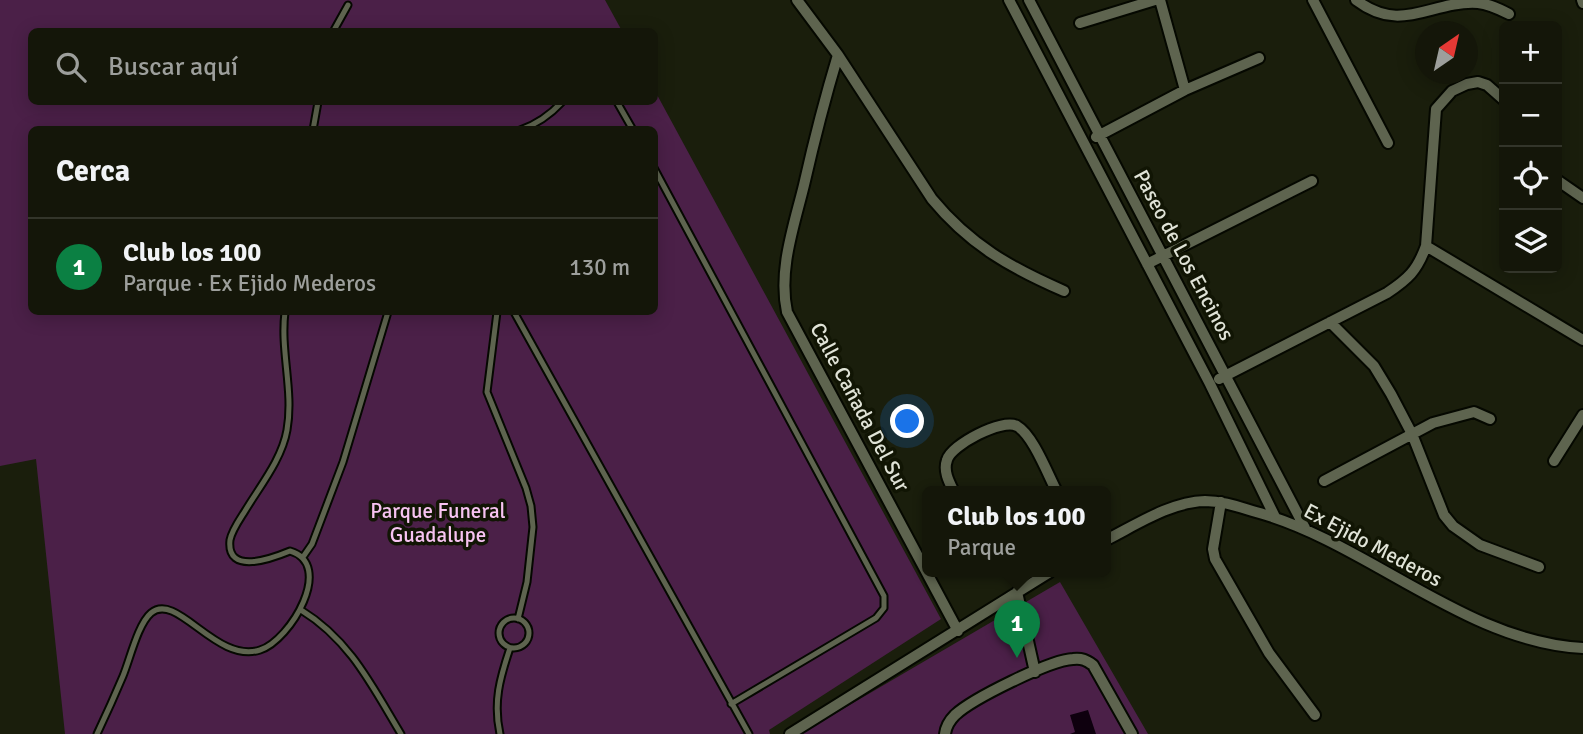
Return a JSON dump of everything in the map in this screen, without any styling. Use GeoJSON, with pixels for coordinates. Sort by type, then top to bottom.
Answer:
{"type":"FeatureCollection","features":[{"type":"Feature","properties":{"kind":"street"},"geometry":{"type":"LineString","coordinates":[[797,0],[838,55],[932,199],[948,218],[970,239],[1013,268],[1064,291]]}},
{"type":"Feature","properties":{"kind":"street","name":"Paseo de Los Encinos"},"geometry":{"type":"LineString","coordinates":[[1009,0],[1210,383],[1275,517]]}},
{"type":"Feature","properties":{"kind":"street","name":"Paseo de Los Encinos"},"geometry":{"type":"LineString","coordinates":[[1030,0],[1305,528]]}},
{"type":"Feature","properties":{"kind":"street"},"geometry":{"type":"LineString","coordinates":[[1080,23],[1154,0]]}},
{"type":"Feature","properties":{"kind":"street"},"geometry":{"type":"LineString","coordinates":[[1160,0],[1185,90]]}},
{"type":"Feature","properties":{"kind":"street"},"geometry":{"type":"LineString","coordinates":[[1313,0],[1388,143]]}},
{"type":"Feature","properties":{"kind":"street"},"geometry":{"type":"LineString","coordinates":[[1356,0],[1375,12],[1403,16],[1462,3],[1479,3],[1509,14]]}},
{"type":"Feature","properties":{"kind":"street","name":"Calle Cañada Del Sur"},"geometry":{"type":"LineString","coordinates":[[838,55],[825,96],[787,258],[784,281],[787,312],[922,564]]}},
{"type":"Feature","properties":{"kind":"street"},"geometry":{"type":"LineString","coordinates":[[1084,144],[1185,90],[1259,58]]}},
{"type":"Feature","properties":{"kind":"street"},"geometry":{"type":"LineString","coordinates":[[1210,383],[1400,284],[1419,266],[1426,246],[1436,109],[1452,91],[1466,84],[1478,82],[1487,85],[1499,96]]}},
{"type":"Feature","properties":{"kind":"street"},"geometry":{"type":"LineString","coordinates":[[1147,264],[1312,181]]}},
{"type":"Feature","properties":{"kind":"street"},"geometry":{"type":"LineString","coordinates":[[1562,183],[1583,198]]}},
{"type":"Feature","properties":{"kind":"street"},"geometry":{"type":"LineString","coordinates":[[1426,246],[1583,340]]}},
{"type":"Feature","properties":{"kind":"street"},"geometry":{"type":"LineString","coordinates":[[1330,322],[1374,366],[1412,434],[1444,514],[1453,526],[1479,545],[1539,568]]}},
{"type":"Feature","properties":{"kind":"street"},"geometry":{"type":"LineString","coordinates":[[1324,481],[1433,423],[1474,412],[1490,419]]}},
{"type":"Feature","properties":{"kind":"street"},"geometry":{"type":"LineString","coordinates":[[1554,461],[1583,415]]}},
{"type":"Feature","properties":{"kind":"street"},"geometry":{"type":"LineString","coordinates":[[952,486],[946,472],[951,453],[990,429],[1007,424],[1019,427],[1030,439],[1053,486]]}},
{"type":"Feature","properties":{"kind":"street","name":"Ex Ejido Mederos"},"geometry":{"type":"LineString","coordinates":[[1111,537],[1151,517],[1184,505],[1203,501],[1221,502],[1305,528],[1459,612],[1517,634],[1567,647],[1583,648]]}},
{"type":"Feature","properties":{"kind":"street"},"geometry":{"type":"LineString","coordinates":[[1221,502],[1213,550],[1215,559],[1269,653],[1315,715]]}},
{"type":"Feature","properties":{"kind":"street","name":"Calle Cañada Del Sur"},"geometry":{"type":"LineString","coordinates":[[929,577],[958,631]]}},
{"type":"Feature","properties":{"kind":"street"},"geometry":{"type":"LineString","coordinates":[[790,734],[1042,577]]}},
{"type":"Feature","properties":{"kind":"street"},"geometry":{"type":"LineString","coordinates":[[1017,592],[1035,672]]}},
{"type":"Feature","properties":{"kind":"street"},"geometry":{"type":"LineString","coordinates":[[945,734],[946,726],[962,710],[1035,672],[1076,658],[1088,662],[1103,680],[1132,734]]}},
{"type":"Feature","properties":{"kind":"lane"},"geometry":{"type":"LineString","coordinates":[[335,28],[348,5]]}},
{"type":"Feature","properties":{"kind":"lane"},"geometry":{"type":"LineString","coordinates":[[314,126],[317,105]]}},
{"type":"Feature","properties":{"kind":"lane"},"geometry":{"type":"LineString","coordinates":[[532,126],[559,105]]}},
{"type":"Feature","properties":{"kind":"lane"},"geometry":{"type":"LineString","coordinates":[[619,105],[631,126]]}},
{"type":"Feature","properties":{"kind":"lane"},"geometry":{"type":"LineString","coordinates":[[658,175],[884,596],[885,603],[876,618],[732,704]]}},
{"type":"Feature","properties":{"kind":"lane"},"geometry":{"type":"LineString","coordinates":[[97,734],[150,613],[156,610],[176,612],[229,649],[250,651],[260,650],[276,640],[287,630],[300,610],[309,575],[308,565],[303,557],[290,551],[244,562],[235,555],[230,538],[275,461],[287,431],[289,410],[285,315]]}},
{"type":"Feature","properties":{"kind":"lane"},"geometry":{"type":"LineString","coordinates":[[303,557],[312,544],[343,462],[387,315]]}},
{"type":"Feature","properties":{"kind":"lane"},"geometry":{"type":"LineString","coordinates":[[496,315],[487,392],[531,506],[532,542],[527,582],[518,619]]}},
{"type":"Feature","properties":{"kind":"lane"},"geometry":{"type":"LineString","coordinates":[[516,315],[749,734]]}},
{"type":"Feature","properties":{"kind":"lane"},"geometry":{"type":"LineString","coordinates":[[300,610],[324,626],[342,643],[401,734]]}},
{"type":"Feature","properties":{"kind":"lane"},"geometry":{"type":"LineString","coordinates":[[518,619],[523,621],[529,630],[528,640],[520,647],[510,648],[500,639],[500,628],[506,620],[518,619]]}},
{"type":"Feature","properties":{"kind":"lane"},"geometry":{"type":"LineString","coordinates":[[500,734],[496,701],[498,685],[510,648]]}},
{"type":"Feature","properties":{"kind":"green space","name":"Parque Funeral Guadalupe"},"geometry":{"type":"Polygon","coordinates":[[[0,0],[605,0],[620,28],[28,28],[28,105],[658,105],[658,97],[941,619],[769,730],[770,734],[65,734],[36,459],[0,466],[0,0]]]}},
{"type":"Feature","properties":{"kind":"green space"},"geometry":{"type":"Polygon","coordinates":[[[1060,582],[1148,734],[800,734],[1060,582]]]}},
{"type":"Feature","properties":{"kind":"shaded area"},"geometry":{"type":"Polygon","coordinates":[[[1088,710],[1096,734],[1070,734],[1075,732],[1070,715],[1088,710]]]}},
{"type":"Feature","properties":{"kind":"place","name":"Club los 100"},"geometry":{"type":"Point","coordinates":[1017,658]}}]}
